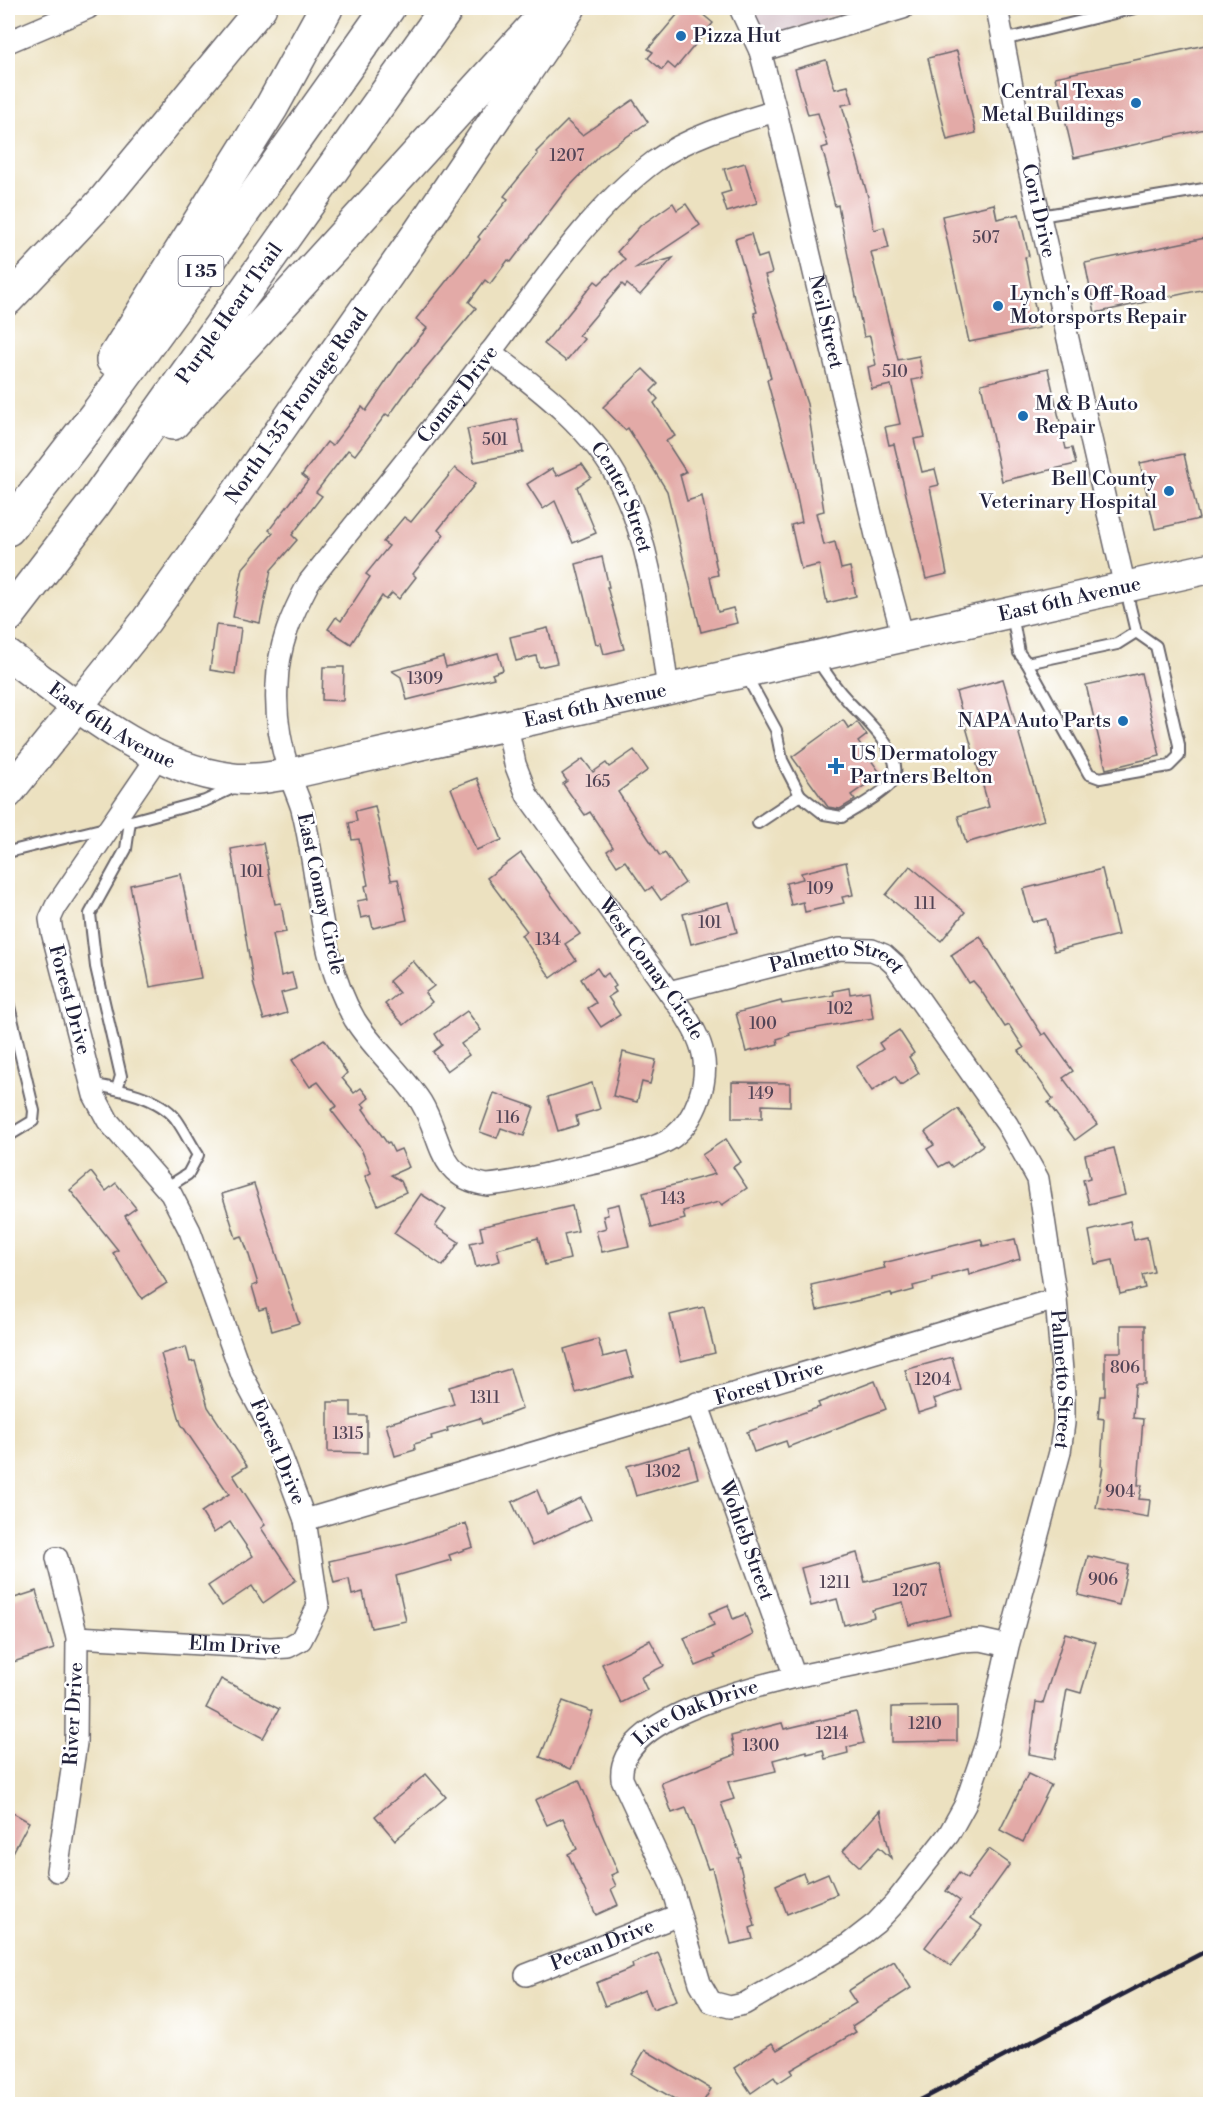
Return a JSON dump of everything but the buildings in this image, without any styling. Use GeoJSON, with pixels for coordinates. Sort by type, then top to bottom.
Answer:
{"type":"FeatureCollection","features":[{"type":"Feature","properties":{"kind":"highway"},"geometry":{"type":"LineString","coordinates":[[10,526],[89,402],[126,336],[271,108],[326,8]]}},
{"type":"Feature","properties":{"kind":"highway","name":"I 35"},"geometry":{"type":"LineString","coordinates":[[10,526],[195,280],[388,8]]}},
{"type":"Feature","properties":{"kind":"highway","name":"Purple Heart Trail"},"geometry":{"type":"LineString","coordinates":[[8,616],[94,504],[447,8]]}},
{"type":"Feature","properties":{"kind":"highway"},"geometry":{"type":"LineString","coordinates":[[94,504],[188,407],[372,201],[551,8]]}},
{"type":"Feature","properties":{"kind":"main road"},"geometry":{"type":"LineString","coordinates":[[234,8],[236,39]]}},
{"type":"Feature","properties":{"kind":"main road"},"geometry":{"type":"LineString","coordinates":[[8,300],[103,200],[261,8]]}},
{"type":"Feature","properties":{"kind":"main road","name":"North I-35 Frontage Road"},"geometry":{"type":"LineString","coordinates":[[8,793],[69,700],[146,621],[419,231],[570,8]]}},
{"type":"Feature","properties":{"kind":"main road","name":"East 6th Avenue"},"geometry":{"type":"LineString","coordinates":[[8,655],[127,739],[178,765],[229,778],[254,779],[289,774],[507,726],[1210,568]]}},
{"type":"Feature","properties":{"kind":"street"},"geometry":{"type":"LineString","coordinates":[[8,42],[88,8]]}},
{"type":"Feature","properties":{"kind":"street","name":"Neil Street"},"geometry":{"type":"LineString","coordinates":[[740,8],[760,51],[777,111],[878,544],[903,637]]}},
{"type":"Feature","properties":{"kind":"street"},"geometry":{"type":"LineString","coordinates":[[760,51],[903,8]]}},
{"type":"Feature","properties":{"kind":"street","name":"Cori Drive"},"geometry":{"type":"LineString","coordinates":[[997,8],[1040,216],[1125,587]]}},
{"type":"Feature","properties":{"kind":"street","name":"Comay Drive"},"geometry":{"type":"LineString","coordinates":[[289,774],[278,716],[277,685],[280,653],[289,619],[309,582],[490,352],[529,298],[584,230],[623,188],[657,160],[730,125],[777,111]]}},
{"type":"Feature","properties":{"kind":"street","name":"Center Street"},"geometry":{"type":"LineString","coordinates":[[490,352],[526,379],[588,437],[621,485],[637,525],[652,590],[668,690]]}},
{"type":"Feature","properties":{"kind":"street","name":"West Comay Circle"},"geometry":{"type":"LineString","coordinates":[[507,726],[515,764],[527,795],[669,992],[698,1036],[704,1055],[704,1075],[698,1102],[684,1126],[665,1141],[582,1166]]}},
{"type":"Feature","properties":{"kind":"street","name":"Forest Drive"},"geometry":{"type":"LineString","coordinates":[[159,755],[120,824],[56,906],[50,919],[54,945],[91,1083],[108,1121],[166,1188],[190,1231],[242,1375],[272,1431],[305,1520],[697,1402],[1056,1299]]}},
{"type":"Feature","properties":{"kind":"street","name":"East Comay Circle"},"geometry":{"type":"LineString","coordinates":[[289,774],[302,808],[334,972],[356,1021],[414,1092],[428,1113],[446,1162],[458,1175],[475,1183],[487,1185],[582,1166]]}},
{"type":"Feature","properties":{"kind":"street","name":"Palmetto Street"},"geometry":{"type":"LineString","coordinates":[[669,992],[840,949],[861,948],[884,955],[909,982],[944,1030],[1029,1160],[1042,1193],[1056,1299],[1064,1423],[1057,1462],[1008,1646],[987,1741],[965,1805],[948,1834],[895,1903],[849,1944],[744,2004],[730,2007],[719,2005]]}},
{"type":"Feature","properties":{"kind":"street","name":"Wohleb Street"},"geometry":{"type":"LineString","coordinates":[[697,1402],[795,1677]]}},
{"type":"Feature","properties":{"kind":"street","name":"Elm Drive"},"geometry":{"type":"LineString","coordinates":[[77,1637],[270,1648],[288,1647],[301,1640],[318,1606],[305,1520]]}},
{"type":"Feature","properties":{"kind":"street","name":"River Drive"},"geometry":{"type":"LineString","coordinates":[[57,1558],[77,1637],[76,1743],[57,1871]]}},
{"type":"Feature","properties":{"kind":"street","name":"Live Oak Drive"},"geometry":{"type":"LineString","coordinates":[[719,2005],[711,2002],[706,1996],[671,1886],[622,1779],[621,1770],[625,1761],[647,1734],[671,1717],[717,1697],[795,1677],[960,1641],[981,1640],[1008,1646]]}},
{"type":"Feature","properties":{"kind":"street","name":"Pecan Drive"},"geometry":{"type":"LineString","coordinates":[[526,1975],[679,1915]]}},
{"type":"Feature","properties":{"kind":"lane"},"geometry":{"type":"LineString","coordinates":[[1003,40],[1135,8]]}},
{"type":"Feature","properties":{"kind":"lane"},"geometry":{"type":"LineString","coordinates":[[1040,216],[1210,188]]}},
{"type":"Feature","properties":{"kind":"lane"},"geometry":{"type":"LineString","coordinates":[[1011,612],[1019,653],[1028,663],[1089,774],[1100,778],[1169,766],[1179,756],[1179,745],[1156,646],[1136,632],[1125,587]]}},
{"type":"Feature","properties":{"kind":"lane"},"geometry":{"type":"LineString","coordinates":[[1028,663],[1117,644],[1136,632]]}},
{"type":"Feature","properties":{"kind":"lane"},"geometry":{"type":"LineString","coordinates":[[744,672],[776,730],[782,760],[800,795],[824,814],[842,817],[890,784],[895,775],[894,760],[874,726],[849,702],[815,657]]}},
{"type":"Feature","properties":{"kind":"lane"},"geometry":{"type":"LineString","coordinates":[[8,852],[205,801],[254,779]]}},
{"type":"Feature","properties":{"kind":"lane"},"geometry":{"type":"LineString","coordinates":[[758,823],[800,795]]}},
{"type":"Feature","properties":{"kind":"lane"},"geometry":{"type":"LineString","coordinates":[[117,1089],[121,1076],[96,967],[90,914],[126,849],[120,824]]}},
{"type":"Feature","properties":{"kind":"lane"},"geometry":{"type":"LineString","coordinates":[[8,1002],[34,1111],[33,1121],[8,1136]]}},
{"type":"Feature","properties":{"kind":"lane"},"geometry":{"type":"LineString","coordinates":[[91,1083],[117,1089],[160,1105],[175,1117],[198,1155],[188,1174],[166,1188]]}},
{"type":"Feature","properties":{"kind":"shaded area"},"geometry":{"type":"Polygon","coordinates":[[[761,8],[860,8],[772,37],[763,35],[753,17],[761,8]]]}},
{"type":"Feature","properties":{"kind":"railway"},"geometry":{"type":"LineString","coordinates":[[913,2104],[1210,1949]]}},
{"type":"Feature","properties":{"kind":"place","name":"Pizza Hut"},"geometry":{"type":"Point","coordinates":[681,36]}},
{"type":"Feature","properties":{"kind":"place","name":"Central Texas Metal Buildings"},"geometry":{"type":"Point","coordinates":[1136,103]}},
{"type":"Feature","properties":{"kind":"place","name":"Lynch's Off-Road Motorsports Repair"},"geometry":{"type":"Point","coordinates":[998,306]}},
{"type":"Feature","properties":{"kind":"place","name":"M & B Auto Repair"},"geometry":{"type":"Point","coordinates":[1023,416]}},
{"type":"Feature","properties":{"kind":"place","name":"Bell County Veterinary Hospital"},"geometry":{"type":"Point","coordinates":[1169,491]}},
{"type":"Feature","properties":{"kind":"place","name":"NAPA Auto Parts"},"geometry":{"type":"Point","coordinates":[1123,721]}},
{"type":"Feature","properties":{"kind":"place","name":"US Dermatology Partners Belton"},"geometry":{"type":"Point","coordinates":[836,766]}}]}
